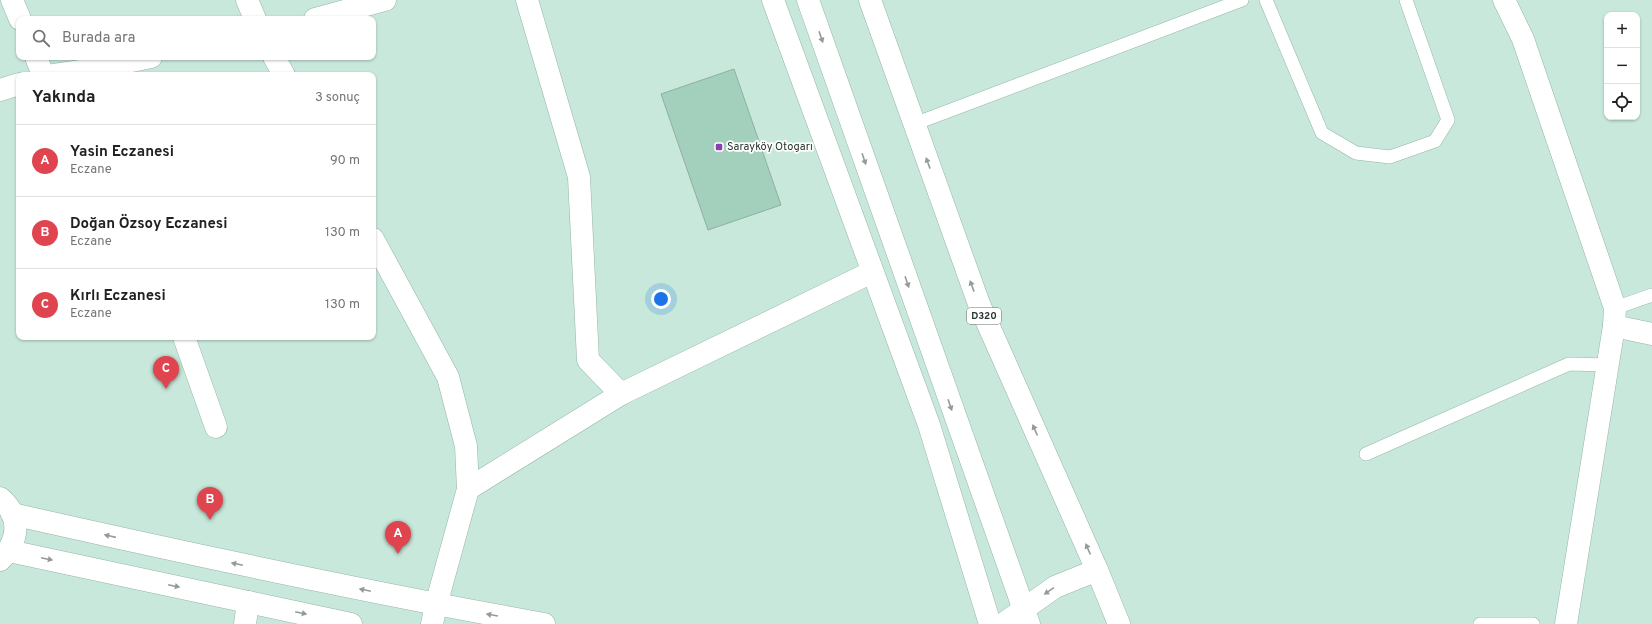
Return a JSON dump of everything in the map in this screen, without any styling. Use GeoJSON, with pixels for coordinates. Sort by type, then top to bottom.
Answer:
{"type":"FeatureCollection","features":[{"type":"Feature","properties":{"kind":"main road"},"geometry":{"type":"LineString","coordinates":[[12,0],[19,16]]}},
{"type":"Feature","properties":{"kind":"main road"},"geometry":{"type":"LineString","coordinates":[[247,0],[254,16]]}},
{"type":"Feature","properties":{"kind":"main road"},"geometry":{"type":"LineString","coordinates":[[326,16],[385,0]]}},
{"type":"Feature","properties":{"kind":"main road"},"geometry":{"type":"LineString","coordinates":[[527,0],[579,177],[588,360],[621,394]]}},
{"type":"Feature","properties":{"kind":"main road"},"geometry":{"type":"LineString","coordinates":[[772,0],[928,425],[990,624]]}},
{"type":"Feature","properties":{"kind":"main road"},"geometry":{"type":"LineString","coordinates":[[808,0],[1025,617]]}},
{"type":"Feature","properties":{"kind":"main road","name":"D320"},"geometry":{"type":"LineString","coordinates":[[870,0],[978,304],[1097,570],[1119,624]]}},
{"type":"Feature","properties":{"kind":"main road"},"geometry":{"type":"LineString","coordinates":[[1504,0],[1523,39],[1615,317],[1566,624]]}},
{"type":"Feature","properties":{"kind":"main road"},"geometry":{"type":"LineString","coordinates":[[37,60],[42,72]]}},
{"type":"Feature","properties":{"kind":"main road"},"geometry":{"type":"LineString","coordinates":[[93,72],[139,60]]}},
{"type":"Feature","properties":{"kind":"main road"},"geometry":{"type":"LineString","coordinates":[[276,60],[282,72]]}},
{"type":"Feature","properties":{"kind":"main road"},"geometry":{"type":"LineString","coordinates":[[0,90],[16,85]]}},
{"type":"Feature","properties":{"kind":"main road"},"geometry":{"type":"LineString","coordinates":[[376,245],[448,377],[466,446],[468,489],[434,614]]}},
{"type":"Feature","properties":{"kind":"main road"},"geometry":{"type":"LineString","coordinates":[[468,489],[621,394],[872,272]]}},
{"type":"Feature","properties":{"kind":"main road"},"geometry":{"type":"LineString","coordinates":[[1615,317],[1652,334]]}},
{"type":"Feature","properties":{"kind":"main road"},"geometry":{"type":"LineString","coordinates":[[185,340],[216,427]]}},
{"type":"Feature","properties":{"kind":"main road"},"geometry":{"type":"LineString","coordinates":[[6,506],[174,550],[434,614],[544,624]]}},
{"type":"Feature","properties":{"kind":"main road"},"geometry":{"type":"LineString","coordinates":[[6,506],[16,533],[14,542],[4,556],[248,602],[351,624]]}},
{"type":"Feature","properties":{"kind":"main road"},"geometry":{"type":"LineString","coordinates":[[1003,624],[1025,617],[1055,587],[1097,570]]}},
{"type":"Feature","properties":{"kind":"main road"},"geometry":{"type":"LineString","coordinates":[[245,624],[248,602]]}},
{"type":"Feature","properties":{"kind":"lane"},"geometry":{"type":"LineString","coordinates":[[914,124],[1242,0]]}},
{"type":"Feature","properties":{"kind":"lane"},"geometry":{"type":"LineString","coordinates":[[1266,0],[1322,133],[1356,153],[1390,157],[1435,140],[1448,120],[1406,0]]}},
{"type":"Feature","properties":{"kind":"lane"},"geometry":{"type":"LineString","coordinates":[[1615,317],[1652,295]]}},
{"type":"Feature","properties":{"kind":"lane"},"geometry":{"type":"LineString","coordinates":[[1366,454],[1569,364],[1608,364]]}},
{"type":"Feature","properties":{"kind":"lane"},"geometry":{"type":"LineString","coordinates":[[1480,624],[1533,624]]}},
{"type":"Feature","properties":{"kind":"building"},"geometry":{"type":"Polygon","coordinates":[[[734,69],[781,205],[708,230],[661,94],[734,69]]]}},
{"type":"Feature","properties":{"kind":"place","name":"Sarayköy Otogarı"},"geometry":{"type":"Point","coordinates":[719,147]}},
{"type":"Feature","properties":{"kind":"place","name":"Kırlı Eczanesi"},"geometry":{"type":"Point","coordinates":[166,389]}},
{"type":"Feature","properties":{"kind":"place","name":"Doğan Özsoy Eczanesi"},"geometry":{"type":"Point","coordinates":[210,520]}},
{"type":"Feature","properties":{"kind":"place","name":"Yasin Eczanesi"},"geometry":{"type":"Point","coordinates":[398,554]}}]}
